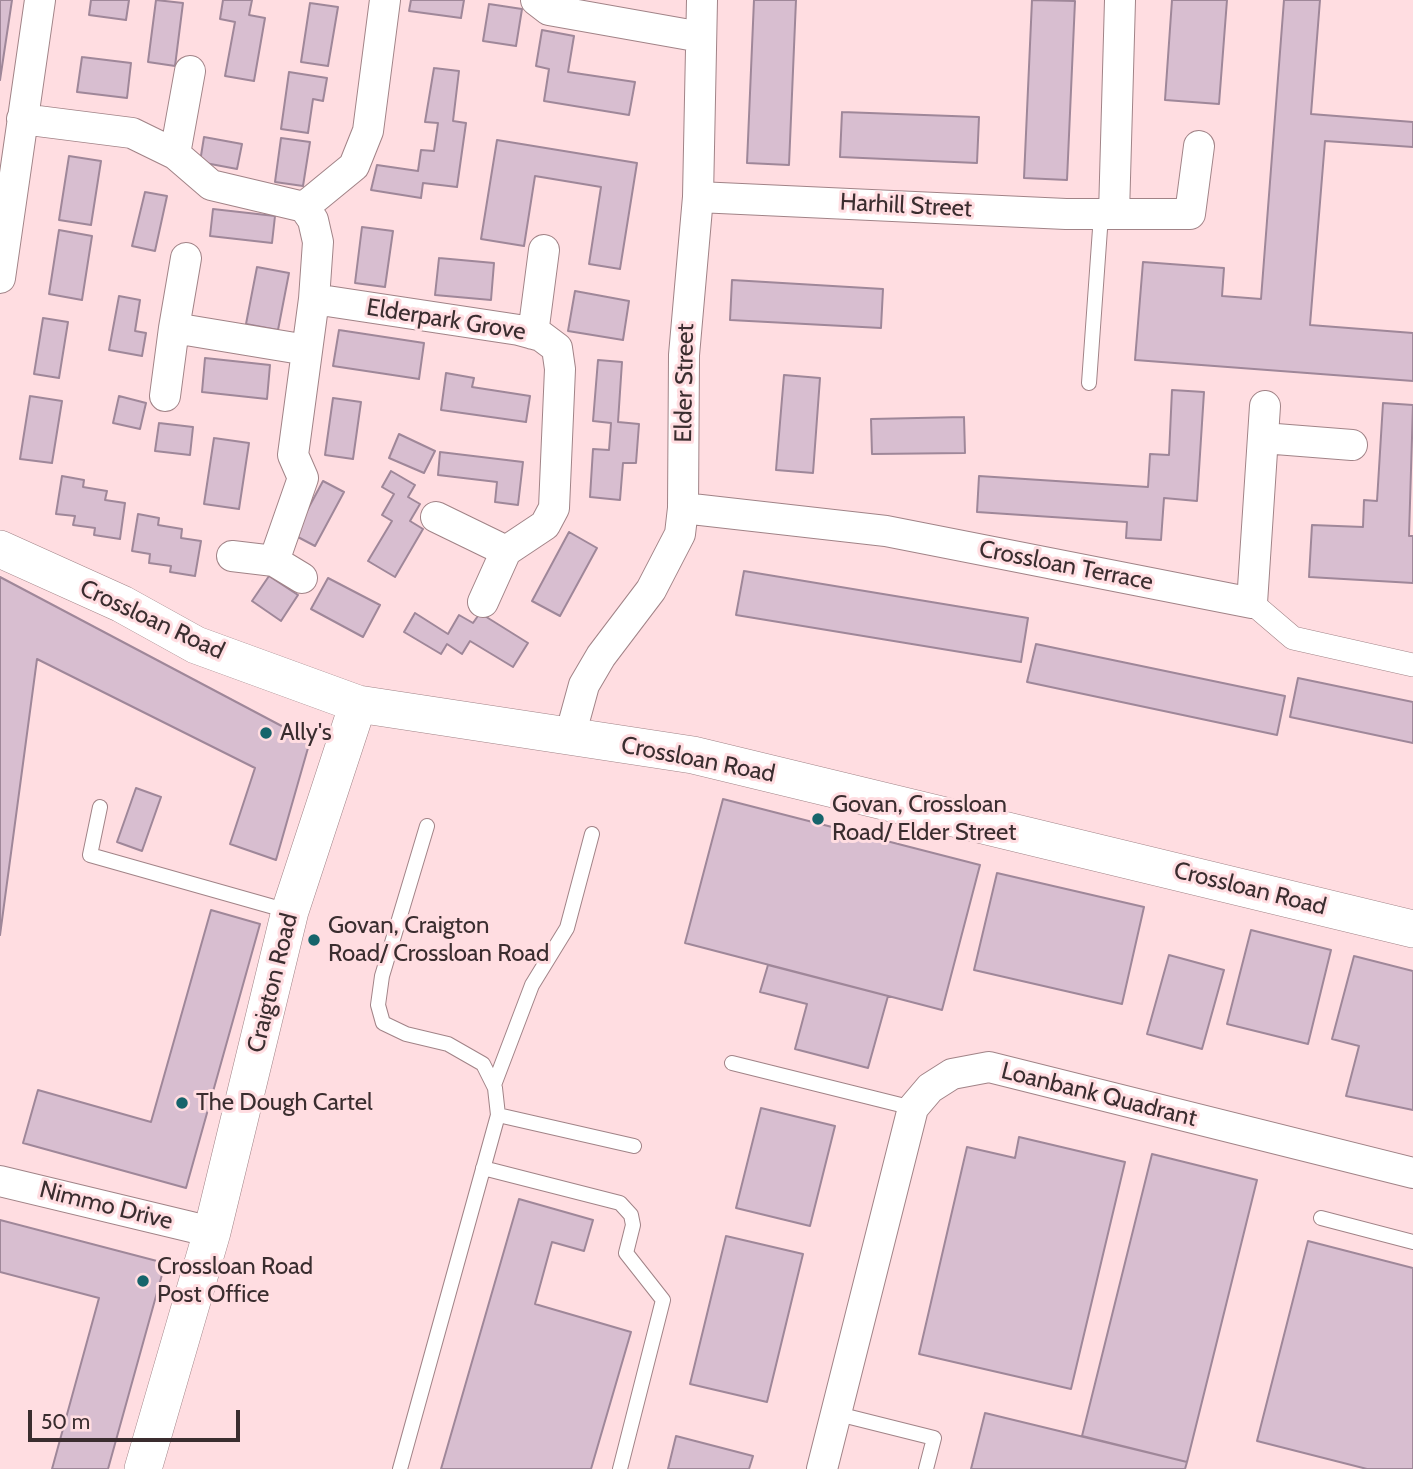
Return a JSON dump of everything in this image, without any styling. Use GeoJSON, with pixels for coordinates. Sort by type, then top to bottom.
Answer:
{"type":"FeatureCollection","features":[{"type":"Feature","properties":{"kind":"street"},"geometry":{"type":"LineString","coordinates":[[0,278],[40,0]]}},
{"type":"Feature","properties":{"kind":"street"},"geometry":{"type":"LineString","coordinates":[[304,207],[354,166],[368,131],[385,0]]}},
{"type":"Feature","properties":{"kind":"street"},"geometry":{"type":"LineString","coordinates":[[536,0],[549,10],[701,37]]}},
{"type":"Feature","properties":{"kind":"street","name":"Elder Street"},"geometry":{"type":"LineString","coordinates":[[570,736],[584,685],[601,656],[651,590],[680,534],[683,508],[684,355],[698,197],[702,0]]}},
{"type":"Feature","properties":{"kind":"street"},"geometry":{"type":"LineString","coordinates":[[1108,215],[1119,0]]}},
{"type":"Feature","properties":{"kind":"street"},"geometry":{"type":"LineString","coordinates":[[175,155],[190,71]]}},
{"type":"Feature","properties":{"kind":"street"},"geometry":{"type":"LineString","coordinates":[[22,119],[132,132],[175,155],[211,185],[304,207],[313,220],[318,242],[314,299],[293,455],[303,478],[274,561]]}},
{"type":"Feature","properties":{"kind":"street","name":"Harhill Street"},"geometry":{"type":"LineString","coordinates":[[698,197],[1108,215],[1190,214],[1199,146]]}},
{"type":"Feature","properties":{"kind":"street"},"geometry":{"type":"LineString","coordinates":[[533,334],[544,250]]}},
{"type":"Feature","properties":{"kind":"street"},"geometry":{"type":"LineString","coordinates":[[164,396],[186,258]]}},
{"type":"Feature","properties":{"kind":"street","name":"Elderpark Grove"},"geometry":{"type":"LineString","coordinates":[[314,299],[533,334],[557,348],[560,369],[554,508],[545,525],[506,551]]}},
{"type":"Feature","properties":{"kind":"street"},"geometry":{"type":"LineString","coordinates":[[174,328],[307,350]]}},
{"type":"Feature","properties":{"kind":"street"},"geometry":{"type":"LineString","coordinates":[[1265,406],[1252,603],[1293,638],[1413,665]]}},
{"type":"Feature","properties":{"kind":"street"},"geometry":{"type":"LineString","coordinates":[[1263,438],[1352,444]]}},
{"type":"Feature","properties":{"kind":"street","name":"Crossloan Terrace"},"geometry":{"type":"LineString","coordinates":[[683,508],[886,531],[1252,603]]}},
{"type":"Feature","properties":{"kind":"street"},"geometry":{"type":"LineString","coordinates":[[436,517],[506,551],[482,602]]}},
{"type":"Feature","properties":{"kind":"street","name":"Crossloan Road"},"geometry":{"type":"LineString","coordinates":[[0,549],[122,604],[196,645],[358,704],[693,755],[1413,929]]}},
{"type":"Feature","properties":{"kind":"street"},"geometry":{"type":"LineString","coordinates":[[232,556],[274,561],[302,578]]}},
{"type":"Feature","properties":{"kind":"street","name":"Craigton Road"},"geometry":{"type":"LineString","coordinates":[[142,1469],[212,1232],[290,911],[358,704]]}},
{"type":"Feature","properties":{"kind":"street","name":"Loanbank Quadrant"},"geometry":{"type":"LineString","coordinates":[[822,1469],[913,1108],[930,1088],[952,1073],[989,1067],[1413,1173]]}},
{"type":"Feature","properties":{"kind":"street","name":"Nimmo Drive"},"geometry":{"type":"LineString","coordinates":[[0,1181],[212,1232]]}},
{"type":"Feature","properties":{"kind":"lane"},"geometry":{"type":"LineString","coordinates":[[1089,383],[1108,215]]}},
{"type":"Feature","properties":{"kind":"lane"},"geometry":{"type":"LineString","coordinates":[[100,807],[90,855],[290,911]]}},
{"type":"Feature","properties":{"kind":"lane"},"geometry":{"type":"LineString","coordinates":[[400,1469],[498,1115],[494,1085],[483,1064],[448,1044],[407,1034],[383,1023],[378,1005],[382,975],[427,826]]}},
{"type":"Feature","properties":{"kind":"lane"},"geometry":{"type":"LineString","coordinates":[[494,1085],[532,985],[567,928],[592,834]]}},
{"type":"Feature","properties":{"kind":"lane"},"geometry":{"type":"LineString","coordinates":[[732,1063],[913,1108]]}},
{"type":"Feature","properties":{"kind":"lane"},"geometry":{"type":"LineString","coordinates":[[498,1115],[634,1146]]}},
{"type":"Feature","properties":{"kind":"lane"},"geometry":{"type":"LineString","coordinates":[[484,1168],[620,1203],[631,1214],[632,1225],[626,1253],[663,1300],[620,1469]]}},
{"type":"Feature","properties":{"kind":"lane"},"geometry":{"type":"LineString","coordinates":[[1321,1218],[1413,1242]]}},
{"type":"Feature","properties":{"kind":"lane"},"geometry":{"type":"LineString","coordinates":[[834,1413],[934,1438],[926,1469]]}},
{"type":"Feature","properties":{"kind":"building"},"geometry":{"type":"Polygon","coordinates":[[[0,0],[12,0],[0,80],[0,0]]]}},
{"type":"Feature","properties":{"kind":"building"},"geometry":{"type":"Polygon","coordinates":[[[91,0],[129,0],[126,20],[89,15],[91,0]]]}},
{"type":"Feature","properties":{"kind":"building"},"geometry":{"type":"Polygon","coordinates":[[[156,0],[183,3],[175,66],[148,62],[156,0]]]}},
{"type":"Feature","properties":{"kind":"building"},"geometry":{"type":"Polygon","coordinates":[[[223,0],[252,0],[249,15],[265,18],[254,81],[225,76],[235,22],[220,19],[223,0]]]}},
{"type":"Feature","properties":{"kind":"building"},"geometry":{"type":"Polygon","coordinates":[[[411,0],[464,0],[461,18],[409,11],[411,0]]]}},
{"type":"Feature","properties":{"kind":"building"},"geometry":{"type":"Polygon","coordinates":[[[754,0],[796,0],[789,165],[747,163],[754,0]]]}},
{"type":"Feature","properties":{"kind":"building"},"geometry":{"type":"Polygon","coordinates":[[[1032,0],[1075,1],[1067,180],[1024,178],[1032,0]]]}},
{"type":"Feature","properties":{"kind":"building"},"geometry":{"type":"Polygon","coordinates":[[[1172,0],[1227,0],[1219,104],[1165,100],[1172,0]]]}},
{"type":"Feature","properties":{"kind":"building"},"geometry":{"type":"Polygon","coordinates":[[[1284,0],[1320,0],[1311,114],[1413,122],[1413,147],[1325,141],[1310,325],[1413,333],[1413,381],[1135,360],[1143,262],[1224,268],[1222,296],[1261,299],[1284,0]]]}},
{"type":"Feature","properties":{"kind":"building"},"geometry":{"type":"Polygon","coordinates":[[[310,3],[338,7],[328,66],[301,62],[310,3]]]}},
{"type":"Feature","properties":{"kind":"building"},"geometry":{"type":"Polygon","coordinates":[[[489,4],[522,9],[516,46],[483,41],[489,4]]]}},
{"type":"Feature","properties":{"kind":"building"},"geometry":{"type":"Polygon","coordinates":[[[542,30],[574,36],[568,72],[635,82],[629,115],[544,101],[549,69],[536,66],[542,30]]]}},
{"type":"Feature","properties":{"kind":"building"},"geometry":{"type":"Polygon","coordinates":[[[82,57],[131,63],[127,98],[77,92],[82,57]]]}},
{"type":"Feature","properties":{"kind":"building"},"geometry":{"type":"Polygon","coordinates":[[[434,68],[459,71],[453,121],[466,123],[457,187],[423,183],[421,198],[371,190],[377,165],[418,171],[421,150],[434,151],[438,123],[425,122],[434,68]]]}},
{"type":"Feature","properties":{"kind":"building"},"geometry":{"type":"Polygon","coordinates":[[[289,72],[327,78],[323,101],[313,99],[308,133],[281,129],[289,72]]]}},
{"type":"Feature","properties":{"kind":"building"},"geometry":{"type":"Polygon","coordinates":[[[842,112],[979,117],[977,163],[840,157],[842,112]]]}},
{"type":"Feature","properties":{"kind":"building"},"geometry":{"type":"Polygon","coordinates":[[[204,137],[242,144],[237,169],[200,162],[204,137]]]}},
{"type":"Feature","properties":{"kind":"building"},"geometry":{"type":"Polygon","coordinates":[[[281,138],[310,142],[303,186],[275,182],[281,138]]]}},
{"type":"Feature","properties":{"kind":"building"},"geometry":{"type":"Polygon","coordinates":[[[497,140],[637,163],[620,269],[589,264],[601,187],[535,176],[524,246],[481,239],[497,140]]]}},
{"type":"Feature","properties":{"kind":"building"},"geometry":{"type":"Polygon","coordinates":[[[69,156],[101,161],[91,225],[59,220],[69,156]]]}},
{"type":"Feature","properties":{"kind":"building"},"geometry":{"type":"Polygon","coordinates":[[[145,192],[167,196],[155,251],[132,246],[145,192]]]}},
{"type":"Feature","properties":{"kind":"building"},"geometry":{"type":"Polygon","coordinates":[[[213,209],[275,216],[272,243],[210,236],[213,209]]]}},
{"type":"Feature","properties":{"kind":"building"},"geometry":{"type":"Polygon","coordinates":[[[362,227],[393,231],[385,287],[355,283],[362,227]]]}},
{"type":"Feature","properties":{"kind":"building"},"geometry":{"type":"Polygon","coordinates":[[[59,230],[92,236],[82,300],[49,294],[59,230]]]}},
{"type":"Feature","properties":{"kind":"building"},"geometry":{"type":"Polygon","coordinates":[[[439,258],[494,263],[491,300],[435,295],[439,258]]]}},
{"type":"Feature","properties":{"kind":"building"},"geometry":{"type":"Polygon","coordinates":[[[257,267],[289,273],[278,330],[246,324],[257,267]]]}},
{"type":"Feature","properties":{"kind":"building"},"geometry":{"type":"Polygon","coordinates":[[[732,280],[883,289],[881,328],[730,320],[732,280]]]}},
{"type":"Feature","properties":{"kind":"building"},"geometry":{"type":"Polygon","coordinates":[[[575,291],[629,301],[623,340],[568,331],[575,291]]]}},
{"type":"Feature","properties":{"kind":"building"},"geometry":{"type":"Polygon","coordinates":[[[119,296],[140,300],[135,331],[146,333],[142,356],[109,350],[119,296]]]}},
{"type":"Feature","properties":{"kind":"building"},"geometry":{"type":"Polygon","coordinates":[[[43,318],[68,322],[59,378],[34,374],[43,318]]]}},
{"type":"Feature","properties":{"kind":"building"},"geometry":{"type":"Polygon","coordinates":[[[339,330],[424,343],[419,379],[333,366],[339,330]]]}},
{"type":"Feature","properties":{"kind":"building"},"geometry":{"type":"Polygon","coordinates":[[[205,358],[270,365],[267,399],[202,392],[205,358]]]}},
{"type":"Feature","properties":{"kind":"building"},"geometry":{"type":"Polygon","coordinates":[[[598,360],[622,362],[618,422],[639,424],[636,463],[623,463],[620,500],[590,497],[593,449],[609,450],[611,423],[593,421],[598,360]]]}},
{"type":"Feature","properties":{"kind":"building"},"geometry":{"type":"Polygon","coordinates":[[[446,373],[474,378],[472,387],[530,396],[526,422],[441,410],[446,373]]]}},
{"type":"Feature","properties":{"kind":"building"},"geometry":{"type":"Polygon","coordinates":[[[784,375],[820,378],[813,473],[776,470],[784,375]]]}},
{"type":"Feature","properties":{"kind":"building"},"geometry":{"type":"Polygon","coordinates":[[[1172,390],[1204,392],[1197,501],[1164,498],[1161,540],[1126,538],[1127,522],[977,512],[979,476],[1148,487],[1150,454],[1169,455],[1172,390]]]}},
{"type":"Feature","properties":{"kind":"building"},"geometry":{"type":"Polygon","coordinates":[[[30,396],[62,401],[52,463],[20,459],[30,396]]]}},
{"type":"Feature","properties":{"kind":"building"},"geometry":{"type":"Polygon","coordinates":[[[119,396],[146,403],[140,429],[113,423],[119,396]]]}},
{"type":"Feature","properties":{"kind":"building"},"geometry":{"type":"Polygon","coordinates":[[[333,398],[361,402],[353,459],[325,455],[333,398]]]}},
{"type":"Feature","properties":{"kind":"building"},"geometry":{"type":"Polygon","coordinates":[[[1383,403],[1413,405],[1409,536],[1413,536],[1413,583],[1309,577],[1312,525],[1363,527],[1364,500],[1377,501],[1383,403]]]}},
{"type":"Feature","properties":{"kind":"building"},"geometry":{"type":"Polygon","coordinates":[[[964,417],[965,453],[872,454],[871,419],[964,417]]]}},
{"type":"Feature","properties":{"kind":"building"},"geometry":{"type":"Polygon","coordinates":[[[159,423],[193,427],[190,455],[155,451],[159,423]]]}},
{"type":"Feature","properties":{"kind":"building"},"geometry":{"type":"Polygon","coordinates":[[[399,434],[435,451],[424,473],[389,458],[399,434]]]}},
{"type":"Feature","properties":{"kind":"building"},"geometry":{"type":"Polygon","coordinates":[[[214,438],[249,443],[239,509],[204,504],[214,438]]]}},
{"type":"Feature","properties":{"kind":"building"},"geometry":{"type":"Polygon","coordinates":[[[440,452],[523,462],[518,505],[495,502],[497,482],[438,475],[440,452]]]}},
{"type":"Feature","properties":{"kind":"building"},"geometry":{"type":"Polygon","coordinates":[[[391,471],[415,485],[408,497],[420,504],[410,521],[423,529],[395,577],[368,561],[392,521],[382,515],[394,494],[382,487],[391,471]]]}},
{"type":"Feature","properties":{"kind":"building"},"geometry":{"type":"Polygon","coordinates":[[[62,476],[84,480],[83,487],[107,491],[105,500],[125,503],[120,539],[94,535],[95,528],[73,525],[75,516],[56,514],[62,476]]]}},
{"type":"Feature","properties":{"kind":"building"},"geometry":{"type":"Polygon","coordinates":[[[323,481],[344,492],[315,546],[294,535],[323,481]]]}},
{"type":"Feature","properties":{"kind":"building"},"geometry":{"type":"Polygon","coordinates":[[[138,514],[159,518],[158,525],[182,529],[181,538],[201,541],[195,576],[170,572],[171,566],[149,563],[150,554],[132,551],[138,514]]]}},
{"type":"Feature","properties":{"kind":"building"},"geometry":{"type":"Polygon","coordinates":[[[569,532],[597,548],[560,616],[532,601],[569,532]]]}},
{"type":"Feature","properties":{"kind":"building"},"geometry":{"type":"Polygon","coordinates":[[[744,571],[1028,618],[1021,662],[736,615],[744,571]]]}},
{"type":"Feature","properties":{"kind":"building"},"geometry":{"type":"Polygon","coordinates":[[[269,576],[298,595],[281,621],[252,601],[269,576]]]}},
{"type":"Feature","properties":{"kind":"building"},"geometry":{"type":"Polygon","coordinates":[[[0,577],[310,741],[276,860],[230,844],[255,768],[37,659],[0,935],[0,577]]]}},
{"type":"Feature","properties":{"kind":"building"},"geometry":{"type":"Polygon","coordinates":[[[328,578],[380,605],[363,637],[311,609],[328,578]]]}},
{"type":"Feature","properties":{"kind":"building"},"geometry":{"type":"Polygon","coordinates":[[[415,613],[448,634],[459,615],[473,623],[480,613],[528,643],[513,667],[470,641],[462,654],[447,644],[441,654],[404,632],[415,613]]]}},
{"type":"Feature","properties":{"kind":"building"},"geometry":{"type":"Polygon","coordinates":[[[1036,644],[1285,696],[1277,735],[1027,682],[1036,644]]]}},
{"type":"Feature","properties":{"kind":"building"},"geometry":{"type":"Polygon","coordinates":[[[1298,678],[1413,702],[1413,743],[1290,717],[1298,678]]]}},
{"type":"Feature","properties":{"kind":"building"},"geometry":{"type":"Polygon","coordinates":[[[136,788],[161,797],[142,851],[117,842],[136,788]]]}},
{"type":"Feature","properties":{"kind":"building"},"geometry":{"type":"Polygon","coordinates":[[[723,799],[980,865],[942,1010],[685,943],[723,799]]]}},
{"type":"Feature","properties":{"kind":"building"},"geometry":{"type":"Polygon","coordinates":[[[997,873],[1144,907],[1122,1004],[974,970],[997,873]]]}},
{"type":"Feature","properties":{"kind":"building"},"geometry":{"type":"Polygon","coordinates":[[[211,910],[260,924],[186,1188],[23,1143],[38,1090],[151,1122],[211,910]]]}},
{"type":"Feature","properties":{"kind":"building"},"geometry":{"type":"Polygon","coordinates":[[[1251,930],[1331,950],[1308,1044],[1227,1024],[1251,930]]]}},
{"type":"Feature","properties":{"kind":"building"},"geometry":{"type":"Polygon","coordinates":[[[1169,955],[1224,970],[1202,1049],[1147,1034],[1169,955]]]}},
{"type":"Feature","properties":{"kind":"building"},"geometry":{"type":"Polygon","coordinates":[[[1354,956],[1413,971],[1413,1110],[1346,1096],[1359,1046],[1332,1039],[1354,956]]]}},
{"type":"Feature","properties":{"kind":"building"},"geometry":{"type":"Polygon","coordinates":[[[768,965],[888,996],[868,1068],[795,1049],[807,1004],[760,992],[768,965]]]}},
{"type":"Feature","properties":{"kind":"building"},"geometry":{"type":"Polygon","coordinates":[[[761,1108],[835,1126],[810,1226],[736,1208],[761,1108]]]}},
{"type":"Feature","properties":{"kind":"building"},"geometry":{"type":"Polygon","coordinates":[[[1019,1137],[1125,1162],[1071,1389],[919,1354],[967,1147],[1015,1158],[1019,1137]]]}},
{"type":"Feature","properties":{"kind":"building"},"geometry":{"type":"Polygon","coordinates":[[[1152,1154],[1257,1180],[1187,1462],[1082,1436],[1152,1154]]]}},
{"type":"Feature","properties":{"kind":"building"},"geometry":{"type":"Polygon","coordinates":[[[519,1199],[593,1220],[584,1251],[552,1242],[535,1304],[631,1332],[591,1469],[441,1469],[519,1199]]]}},
{"type":"Feature","properties":{"kind":"building"},"geometry":{"type":"Polygon","coordinates":[[[0,1220],[157,1261],[163,1271],[108,1469],[52,1469],[99,1298],[0,1272],[0,1220]]]}},
{"type":"Feature","properties":{"kind":"building"},"geometry":{"type":"Polygon","coordinates":[[[726,1236],[803,1254],[767,1402],[690,1384],[726,1236]]]}},
{"type":"Feature","properties":{"kind":"building"},"geometry":{"type":"Polygon","coordinates":[[[1308,1241],[1413,1268],[1413,1469],[1367,1469],[1257,1441],[1308,1241]]]}},
{"type":"Feature","properties":{"kind":"building"},"geometry":{"type":"Polygon","coordinates":[[[985,1413],[1187,1462],[1185,1469],[971,1469],[985,1413]]]}},
{"type":"Feature","properties":{"kind":"building"},"geometry":{"type":"Polygon","coordinates":[[[676,1436],[753,1456],[749,1469],[668,1469],[676,1436]]]}},
{"type":"Feature","properties":{"kind":"place","name":"Ally's"},"geometry":{"type":"Point","coordinates":[266,733]}},
{"type":"Feature","properties":{"kind":"place","name":"Govan, Crossloan Road/ Elder Street"},"geometry":{"type":"Point","coordinates":[818,819]}},
{"type":"Feature","properties":{"kind":"place","name":"Govan, Craigton Road/ Crossloan Road"},"geometry":{"type":"Point","coordinates":[314,940]}},
{"type":"Feature","properties":{"kind":"place","name":"The Dough Cartel"},"geometry":{"type":"Point","coordinates":[182,1103]}},
{"type":"Feature","properties":{"kind":"place","name":"Crossloan Road Post Office"},"geometry":{"type":"Point","coordinates":[143,1281]}}]}
